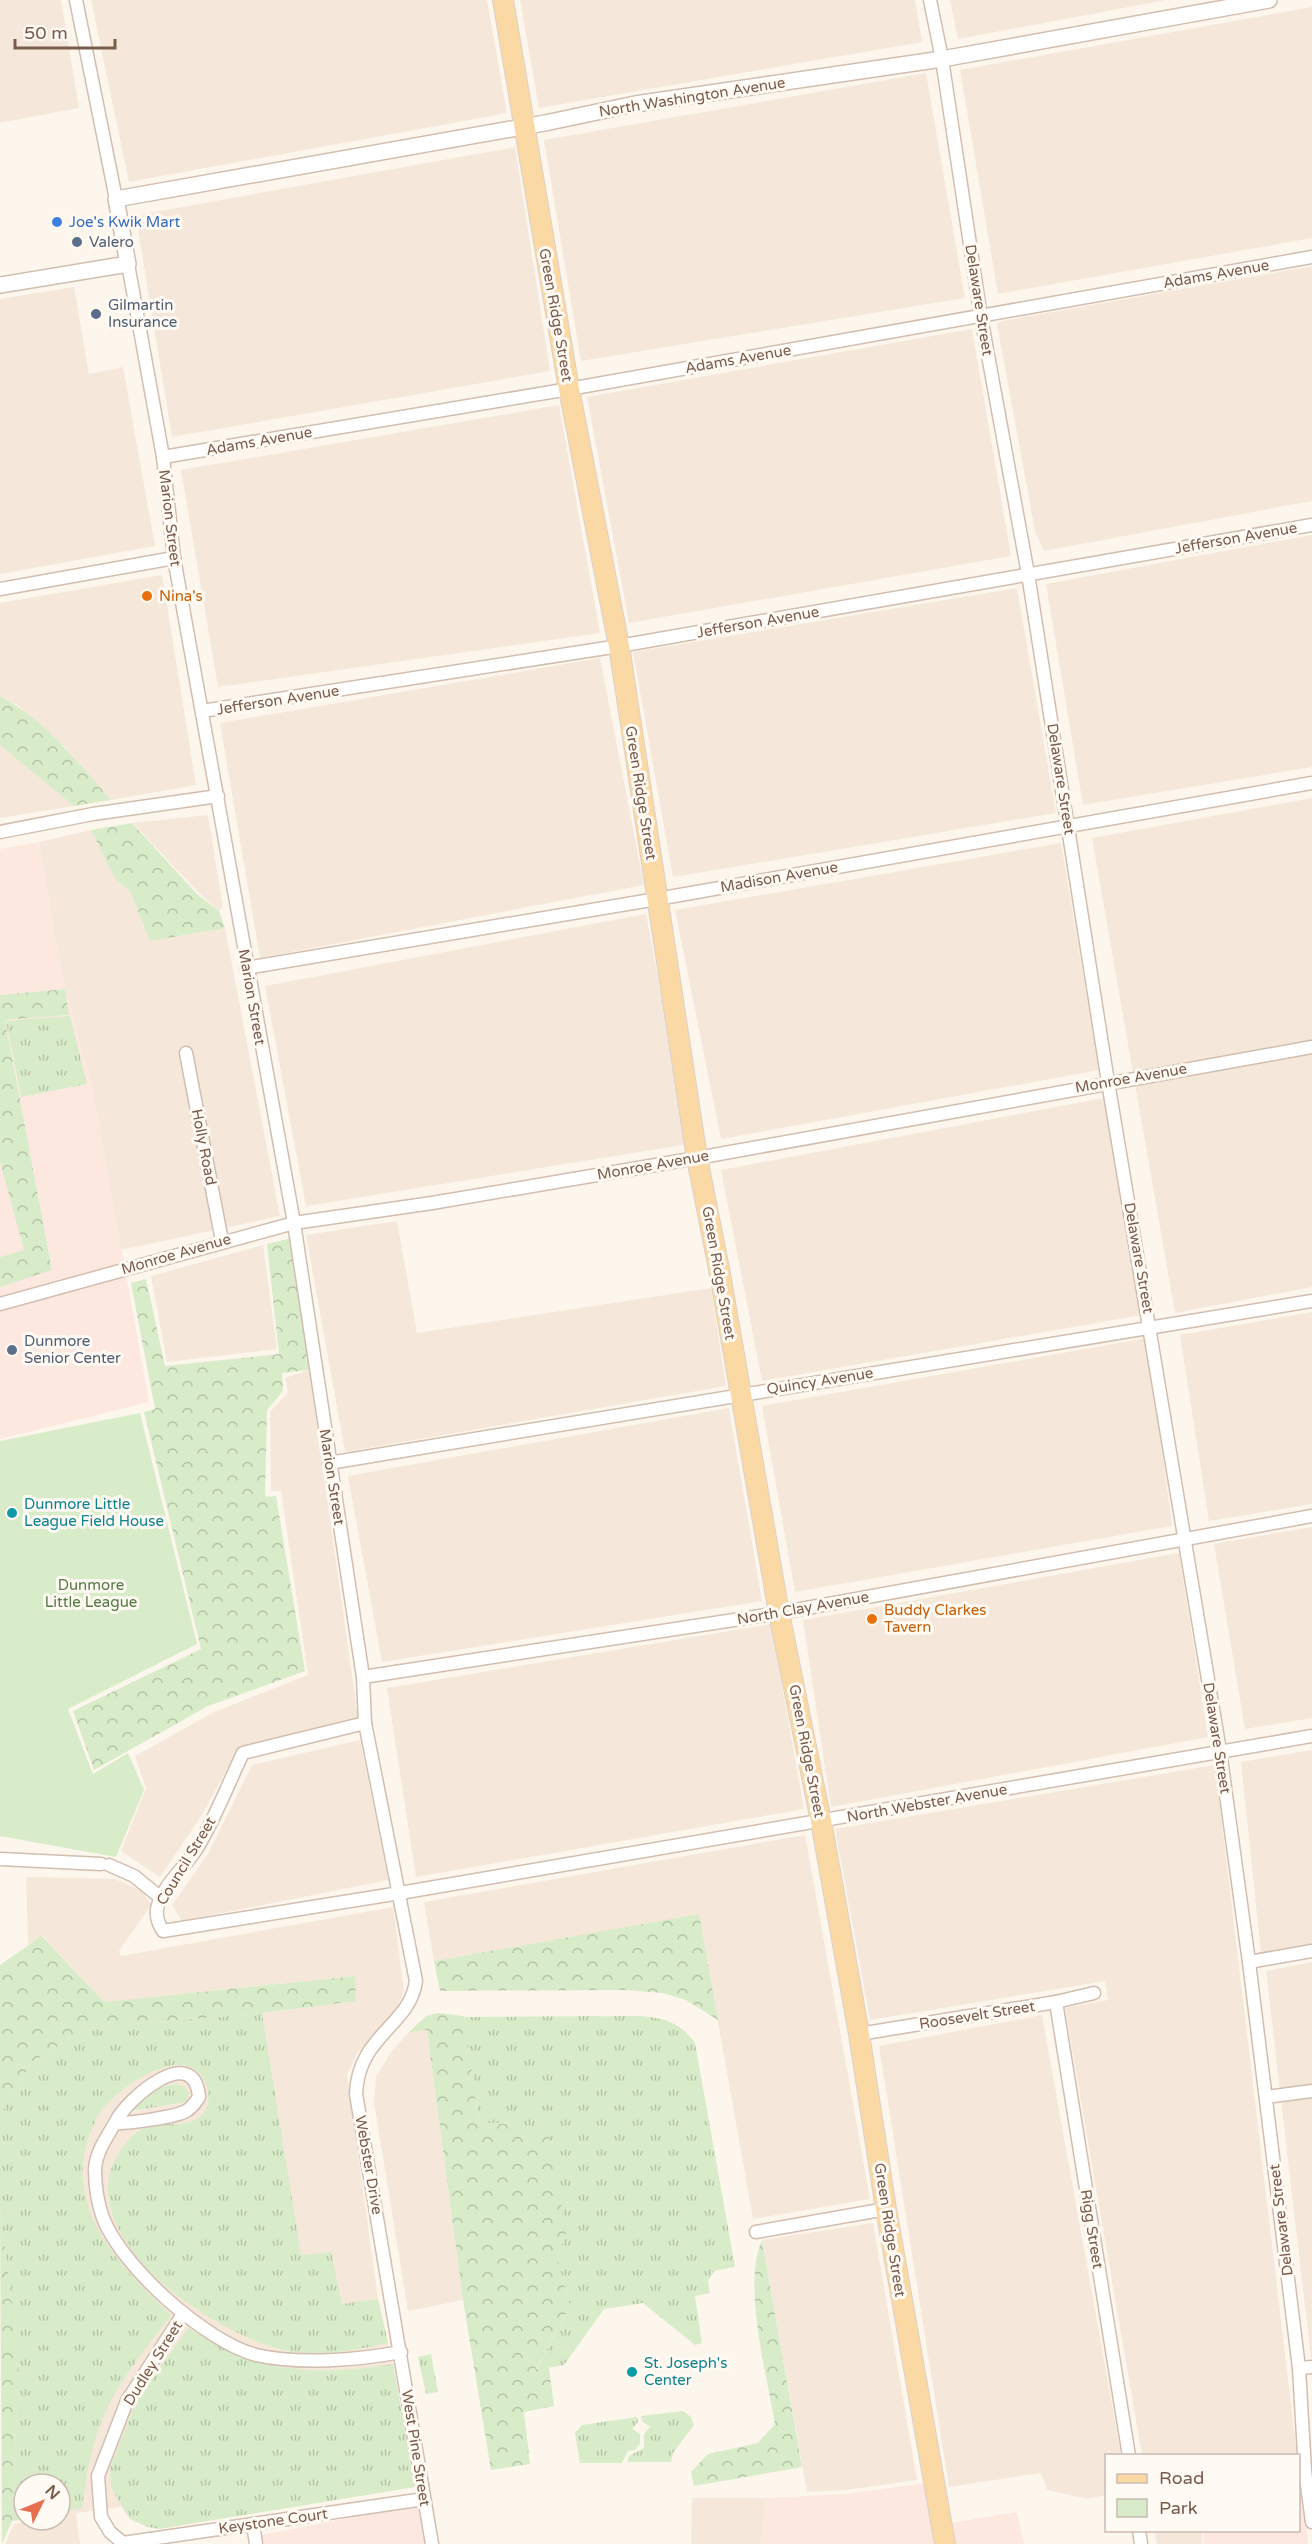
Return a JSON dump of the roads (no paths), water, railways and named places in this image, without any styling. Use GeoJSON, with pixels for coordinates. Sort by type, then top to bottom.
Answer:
{"type":"FeatureCollection","features":[{"type":"Feature","properties":{"kind":"main road","name":"Green Ridge Street"},"geometry":{"type":"LineString","coordinates":[[503,0],[569,389],[619,646],[698,1158],[778,1613],[821,1821],[859,2034],[886,2209],[945,2544]]}},
{"type":"Feature","properties":{"kind":"street","name":"Marion Street"},"geometry":{"type":"LineString","coordinates":[[76,0],[116,199],[163,457],[174,558],[218,796],[246,968],[294,1223],[363,1677],[365,1723],[416,1981],[414,1996]]}},
{"type":"Feature","properties":{"kind":"street","name":"Delaware Street"},"geometry":{"type":"LineString","coordinates":[[930,0],[942,59],[981,317],[1028,574],[1108,1082],[1220,1751],[1249,1962],[1299,2368],[1305,2471],[1312,2522]]}},
{"type":"Feature","properties":{"kind":"street","name":"North Washington Avenue"},"geometry":{"type":"LineString","coordinates":[[116,199],[635,104],[942,59],[1269,0]]}},
{"type":"Feature","properties":{"kind":"street","name":"Adams Avenue"},"geometry":{"type":"LineString","coordinates":[[163,457],[569,389],[1312,257]]}},
{"type":"Feature","properties":{"kind":"street"},"geometry":{"type":"LineString","coordinates":[[0,285],[128,264]]}},
{"type":"Feature","properties":{"kind":"street","name":"Jefferson Avenue"},"geometry":{"type":"LineString","coordinates":[[202,711],[619,646],[1312,525]]}},
{"type":"Feature","properties":{"kind":"street"},"geometry":{"type":"LineString","coordinates":[[0,589],[174,558]]}},
{"type":"Feature","properties":{"kind":"street","name":"Madison Avenue"},"geometry":{"type":"LineString","coordinates":[[246,968],[657,899],[1312,783]]}},
{"type":"Feature","properties":{"kind":"street"},"geometry":{"type":"LineString","coordinates":[[0,832],[218,796]]}},
{"type":"Feature","properties":{"kind":"street","name":"Monroe Avenue"},"geometry":{"type":"LineString","coordinates":[[0,1304],[294,1223],[432,1203],[698,1158],[1108,1082],[1312,1047]]}},
{"type":"Feature","properties":{"kind":"street","name":"Holly Road"},"geometry":{"type":"LineString","coordinates":[[186,1053],[222,1241]]}},
{"type":"Feature","properties":{"kind":"street","name":"Quincy Avenue"},"geometry":{"type":"LineString","coordinates":[[329,1463],[1312,1301]]}},
{"type":"Feature","properties":{"kind":"street","name":"North Clay Avenue"},"geometry":{"type":"LineString","coordinates":[[363,1677],[778,1613],[1312,1516]]}},
{"type":"Feature","properties":{"kind":"street","name":"Council Street"},"geometry":{"type":"LineString","coordinates":[[365,1723],[243,1753],[196,1851],[176,1874],[162,1898],[157,1911],[159,1925],[163,1931],[169,1932],[400,1893]]}},
{"type":"Feature","properties":{"kind":"street","name":"North Webster Avenue"},"geometry":{"type":"LineString","coordinates":[[400,1893],[1312,1736]]}},
{"type":"Feature","properties":{"kind":"street"},"geometry":{"type":"LineString","coordinates":[[0,1859],[105,1865],[134,1876],[162,1898]]}},
{"type":"Feature","properties":{"kind":"street"},"geometry":{"type":"LineString","coordinates":[[1249,1962],[1312,1951]]}},
{"type":"Feature","properties":{"kind":"street","name":"Roosevelt Street"},"geometry":{"type":"LineString","coordinates":[[859,2034],[1056,2002],[1094,1993]]}},
{"type":"Feature","properties":{"kind":"street","name":"Webster Drive"},"geometry":{"type":"LineString","coordinates":[[401,2352],[356,2094],[357,2078],[369,2049],[414,1996]]}},
{"type":"Feature","properties":{"kind":"street","name":"Rigg Street"},"geometry":{"type":"LineString","coordinates":[[1056,2002],[1129,2454]]}},
{"type":"Feature","properties":{"kind":"street"},"geometry":{"type":"LineString","coordinates":[[115,2123],[130,2124],[184,2112],[199,2097],[198,2088],[194,2080],[180,2075],[174,2074],[156,2080],[121,2110],[95,2166],[96,2185],[104,2218],[128,2257],[153,2287],[183,2314],[256,2355],[348,2360],[401,2352]]}},
{"type":"Feature","properties":{"kind":"street"},"geometry":{"type":"LineString","coordinates":[[1266,2097],[1312,2091]]}},
{"type":"Feature","properties":{"kind":"street"},"geometry":{"type":"LineString","coordinates":[[756,2232],[886,2209]]}},
{"type":"Feature","properties":{"kind":"street","name":"Dudley Street"},"geometry":{"type":"LineString","coordinates":[[123,2543],[110,2532],[101,2517],[98,2476],[127,2401],[183,2314]]}},
{"type":"Feature","properties":{"kind":"street","name":"West Pine Street"},"geometry":{"type":"LineString","coordinates":[[401,2352],[432,2544]]}},
{"type":"Feature","properties":{"kind":"street"},"geometry":{"type":"LineString","coordinates":[[1299,2368],[1312,2367]]}},
{"type":"Feature","properties":{"kind":"street","name":"Keystone Court"},"geometry":{"type":"LineString","coordinates":[[123,2543],[424,2499]]}},
{"type":"Feature","properties":{"kind":"street"},"geometry":{"type":"LineString","coordinates":[[253,2524],[255,2544]]}},
{"type":"Feature","properties":{"kind":"place","name":"Joe's Kwik Mart"},"geometry":{"type":"Point","coordinates":[57,222]}},
{"type":"Feature","properties":{"kind":"place","name":"Valero"},"geometry":{"type":"Point","coordinates":[77,242]}},
{"type":"Feature","properties":{"kind":"place","name":"Gilmartin Insurance"},"geometry":{"type":"Point","coordinates":[96,314]}},
{"type":"Feature","properties":{"kind":"place","name":"Nina's"},"geometry":{"type":"Point","coordinates":[147,596]}},
{"type":"Feature","properties":{"kind":"place","name":"Dunmore Senior Center"},"geometry":{"type":"Point","coordinates":[12,1350]}},
{"type":"Feature","properties":{"kind":"place","name":"Dunmore Little League Field House"},"geometry":{"type":"Point","coordinates":[12,1513]}},
{"type":"Feature","properties":{"kind":"place","name":"Buddy Clarkes Tavern"},"geometry":{"type":"Point","coordinates":[872,1619]}},
{"type":"Feature","properties":{"kind":"place","name":"St. Joseph's Center"},"geometry":{"type":"Point","coordinates":[632,2372]}},
{"type":"Feature","properties":{"kind":"park label","name":"Dunmore Little League"},"geometry":{"type":"Point","coordinates":[91,1594]}}]}
